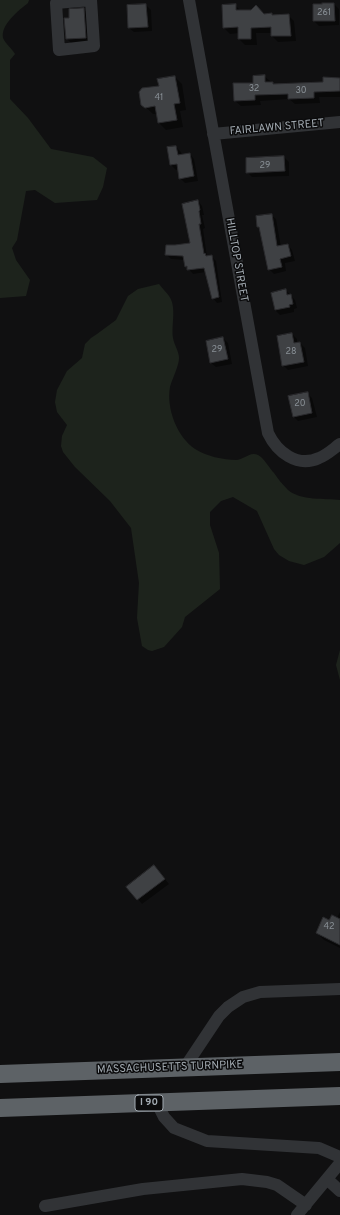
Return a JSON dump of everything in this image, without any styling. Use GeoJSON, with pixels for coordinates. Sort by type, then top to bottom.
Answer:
{"type":"FeatureCollection","features":[{"type":"Feature","properties":{"kind":"highway","name":"MASSACHUSETTS TURNPIKE"},"geometry":{"type":"LineString","coordinates":[[0,1074],[340,1062]]}},
{"type":"Feature","properties":{"kind":"highway","name":"I 90"},"geometry":{"type":"LineString","coordinates":[[0,1108],[340,1096]]}},
{"type":"Feature","properties":{"kind":"street"},"geometry":{"type":"LineString","coordinates":[[91,0],[94,46],[59,50],[56,3],[91,0]]}},
{"type":"Feature","properties":{"kind":"street","name":"HILLTOP STREET"},"geometry":{"type":"LineString","coordinates":[[189,0],[268,433],[276,447],[282,453],[290,458],[300,461],[310,461],[319,458],[340,444]]}},
{"type":"Feature","properties":{"kind":"street","name":"FAIRLAWN STREET"},"geometry":{"type":"LineString","coordinates":[[213,134],[340,122]]}},
{"type":"Feature","properties":{"kind":"street"},"geometry":{"type":"LineString","coordinates":[[185,1067],[219,1016],[228,1007],[243,998],[260,992],[340,989]]}},
{"type":"Feature","properties":{"kind":"street"},"geometry":{"type":"LineString","coordinates":[[159,1103],[164,1117],[174,1128],[207,1141],[319,1148],[340,1157]]}},
{"type":"Feature","properties":{"kind":"street"},"geometry":{"type":"LineString","coordinates":[[297,1215],[340,1163]]}},
{"type":"Feature","properties":{"kind":"street"},"geometry":{"type":"LineString","coordinates":[[45,1206],[143,1189],[242,1179],[267,1182],[277,1185],[306,1205]]}},
{"type":"Feature","properties":{"kind":"street"},"geometry":{"type":"LineString","coordinates":[[327,1180],[340,1191]]}},
{"type":"Feature","properties":{"kind":"shaded area"},"geometry":{"type":"Polygon","coordinates":[[[0,0],[29,0],[28,3],[7,23],[3,33],[4,40],[15,54],[10,60],[10,99],[28,118],[51,149],[93,157],[107,168],[103,187],[97,200],[55,203],[35,190],[26,191],[17,240],[12,248],[16,260],[30,280],[26,296],[0,298],[0,0]]]}},
{"type":"Feature","properties":{"kind":"shaded area"},"geometry":{"type":"Polygon","coordinates":[[[159,284],[169,296],[173,305],[173,338],[179,358],[169,395],[171,413],[178,430],[189,444],[204,454],[236,460],[252,454],[260,456],[284,486],[293,494],[313,498],[340,500],[340,543],[324,557],[304,565],[289,561],[279,555],[274,549],[257,511],[233,497],[221,501],[210,512],[210,525],[219,553],[220,589],[185,617],[182,627],[164,647],[152,651],[142,646],[137,618],[139,583],[131,528],[110,501],[75,467],[63,452],[61,446],[62,436],[67,425],[57,412],[55,402],[57,390],[67,371],[82,358],[85,344],[116,320],[128,296],[138,289],[159,284]]]}},
{"type":"Feature","properties":{"kind":"shaded area"},"geometry":{"type":"Polygon","coordinates":[[[340,650],[340,680],[336,665],[340,650]]]}},
{"type":"Feature","properties":{"kind":"building"},"geometry":{"type":"Polygon","coordinates":[[[334,3],[335,21],[313,21],[313,4],[334,3]]]}},
{"type":"Feature","properties":{"kind":"building"},"geometry":{"type":"Polygon","coordinates":[[[146,4],[148,27],[128,28],[127,5],[146,4]]]}},
{"type":"Feature","properties":{"kind":"building"},"geometry":{"type":"Polygon","coordinates":[[[236,4],[236,10],[251,10],[256,5],[264,14],[289,14],[291,36],[271,36],[271,27],[251,28],[251,39],[238,39],[238,27],[223,28],[222,5],[236,4]]]}},
{"type":"Feature","properties":{"kind":"building"},"geometry":{"type":"Polygon","coordinates":[[[84,8],[86,38],[66,39],[64,18],[69,18],[69,9],[84,8]]]}},
{"type":"Feature","properties":{"kind":"building"},"geometry":{"type":"Polygon","coordinates":[[[265,75],[265,82],[273,82],[273,84],[323,82],[323,77],[340,78],[340,91],[314,92],[314,98],[288,99],[288,94],[255,95],[255,100],[234,101],[233,83],[253,83],[253,76],[265,75]]]}},
{"type":"Feature","properties":{"kind":"building"},"geometry":{"type":"Polygon","coordinates":[[[175,76],[180,103],[174,104],[177,120],[158,123],[155,106],[145,108],[141,105],[139,92],[142,88],[159,86],[157,79],[175,76]]]}},
{"type":"Feature","properties":{"kind":"building"},"geometry":{"type":"Polygon","coordinates":[[[176,146],[178,155],[190,153],[194,176],[179,179],[177,164],[170,165],[167,147],[176,146]]]}},
{"type":"Feature","properties":{"kind":"building"},"geometry":{"type":"Polygon","coordinates":[[[284,156],[285,171],[246,173],[246,158],[284,156]]]}},
{"type":"Feature","properties":{"kind":"building"},"geometry":{"type":"Polygon","coordinates":[[[198,200],[201,224],[199,224],[204,254],[205,253],[206,256],[212,255],[219,297],[212,299],[204,268],[187,270],[183,256],[165,255],[166,245],[190,243],[182,204],[198,200]]]}},
{"type":"Feature","properties":{"kind":"building"},"geometry":{"type":"Polygon","coordinates":[[[272,214],[277,246],[288,244],[291,256],[280,259],[282,267],[268,270],[259,227],[257,227],[256,216],[272,214]]]}},
{"type":"Feature","properties":{"kind":"building"},"geometry":{"type":"Polygon","coordinates":[[[286,289],[287,295],[291,294],[293,304],[289,305],[290,307],[275,310],[271,293],[286,289]]]}},
{"type":"Feature","properties":{"kind":"building"},"geometry":{"type":"Polygon","coordinates":[[[292,333],[294,343],[300,342],[304,362],[282,366],[277,336],[292,333]]]}},
{"type":"Feature","properties":{"kind":"building"},"geometry":{"type":"Polygon","coordinates":[[[223,337],[228,359],[210,363],[206,341],[223,337]]]}},
{"type":"Feature","properties":{"kind":"building"},"geometry":{"type":"Polygon","coordinates":[[[308,392],[312,413],[293,417],[288,396],[308,392]]]}},
{"type":"Feature","properties":{"kind":"building"},"geometry":{"type":"Polygon","coordinates":[[[154,865],[165,879],[137,900],[126,887],[154,865]]]}},
{"type":"Feature","properties":{"kind":"building"},"geometry":{"type":"Polygon","coordinates":[[[332,915],[340,919],[340,945],[316,933],[323,917],[329,920],[332,915]]]}}]}
